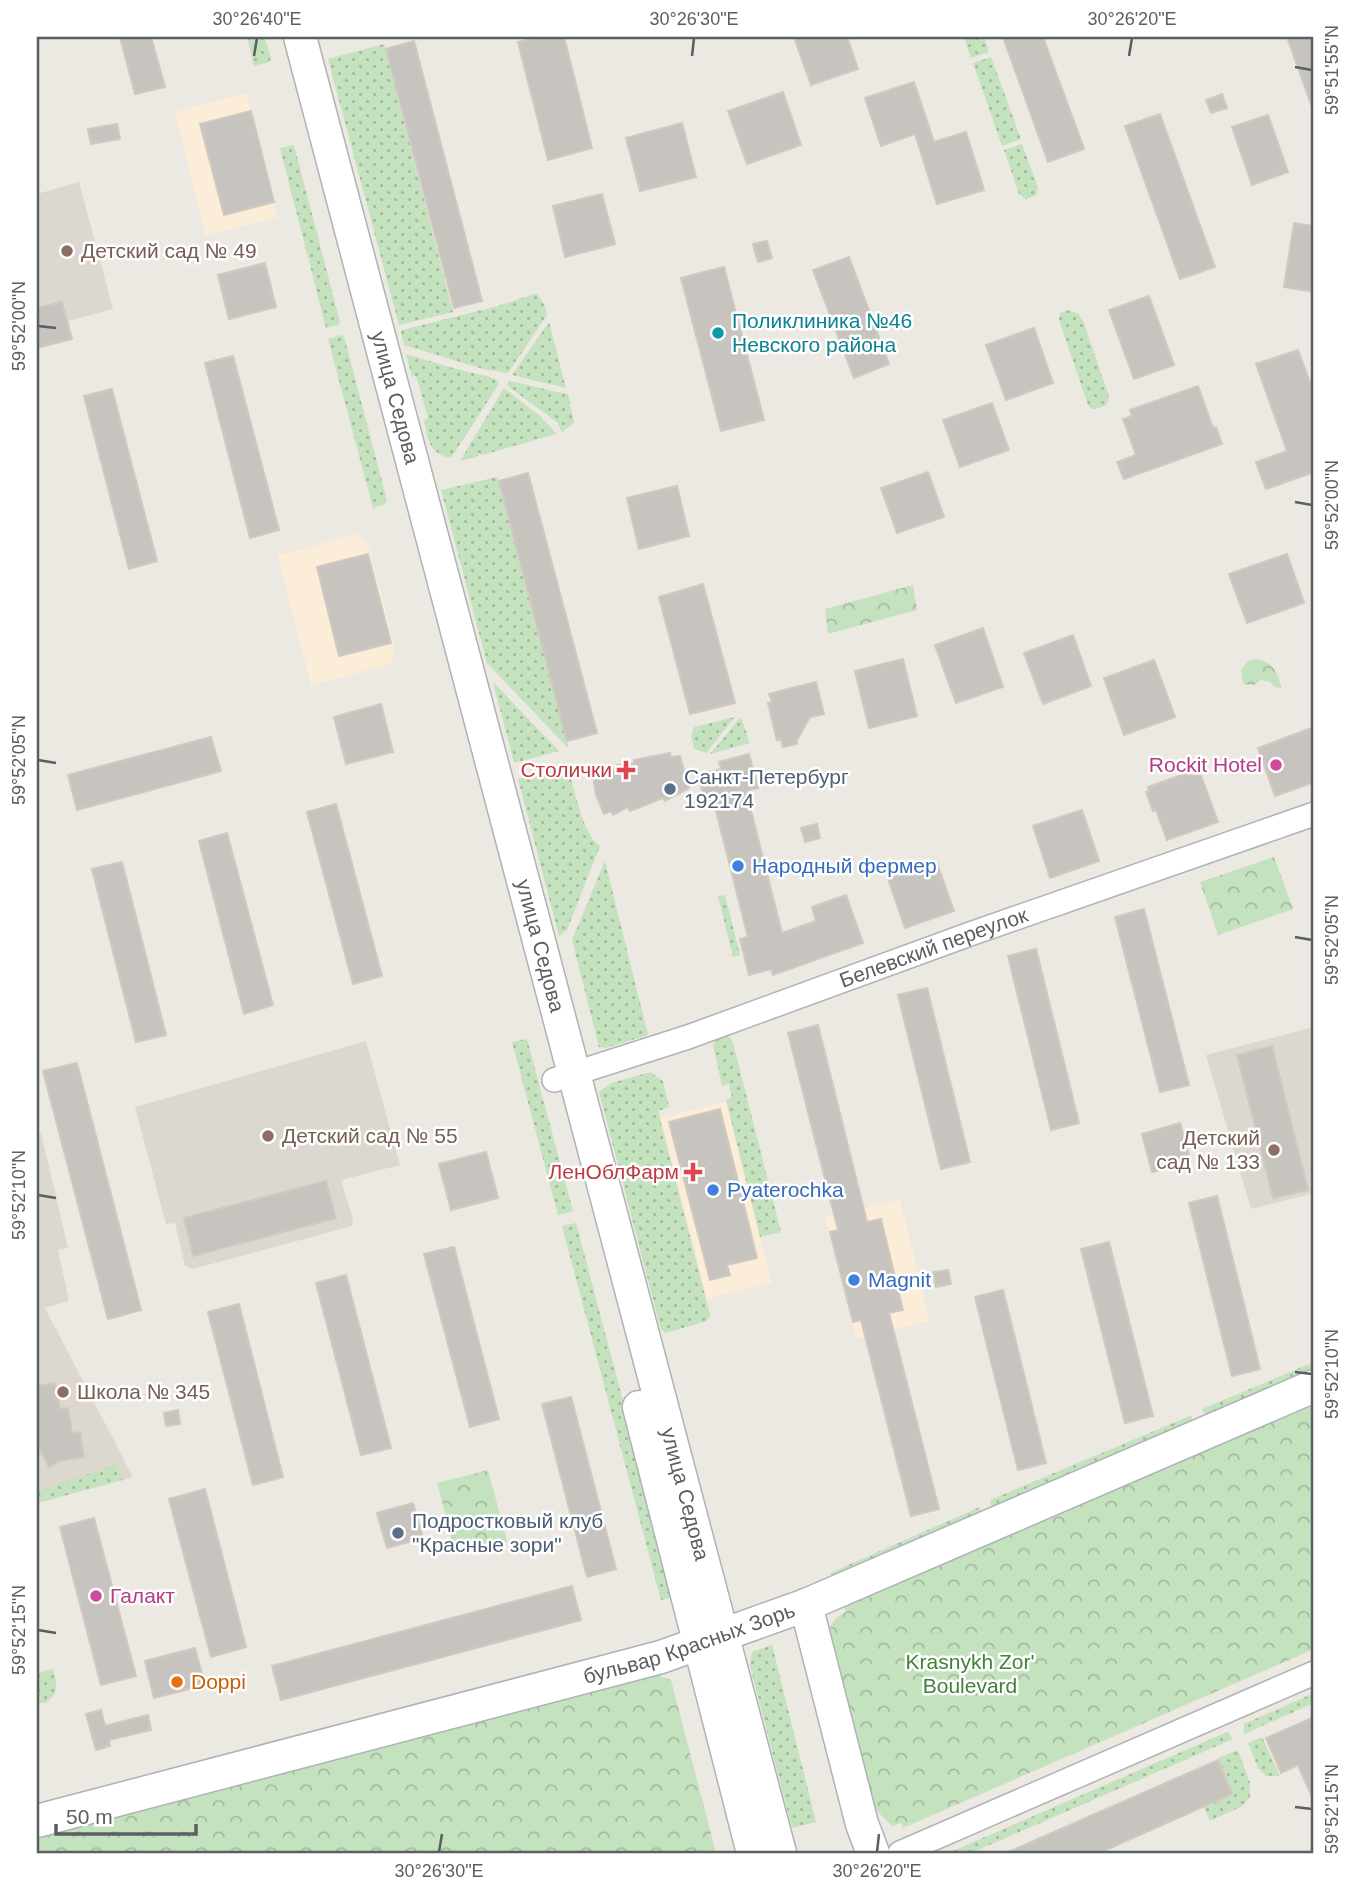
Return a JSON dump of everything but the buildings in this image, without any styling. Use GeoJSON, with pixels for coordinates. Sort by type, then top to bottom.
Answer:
{"type":"FeatureCollection","features":[{"type":"Feature","properties":{"kind":"main road","name":"улица Седова"},"geometry":{"type":"LineString","coordinates":[[280,37],[564,1077]]}},
{"type":"Feature","properties":{"kind":"main road","name":"улица Седова"},"geometry":{"type":"LineString","coordinates":[[300,37],[564,1077],[712,1639],[780,1853]]}},
{"type":"Feature","properties":{"kind":"main road","name":"бульвар Красных Зорь"},"geometry":{"type":"LineString","coordinates":[[37,1821],[661,1657],[806,1605],[1314,1386]]}},
{"type":"Feature","properties":{"kind":"main road"},"geometry":{"type":"LineString","coordinates":[[806,1605],[862,1824],[873,1853]]}},
{"type":"Feature","properties":{"kind":"main road","name":"улица Седова"},"geometry":{"type":"LineString","coordinates":[[712,1639],[752,1853]]}},
{"type":"Feature","properties":{"kind":"street","name":"Белевский переулок"},"geometry":{"type":"LineString","coordinates":[[564,1077],[688,1037],[970,934],[1314,814]]}},
{"type":"Feature","properties":{"kind":"street"},"geometry":{"type":"LineString","coordinates":[[900,1853],[1314,1674]]}},
{"type":"Feature","properties":{"kind":"shaded area"},"geometry":{"type":"Polygon","coordinates":[[[247,93],[278,217],[205,235],[175,112],[247,93]]]}},
{"type":"Feature","properties":{"kind":"shaded area","name":"Детский сад № 49"},"geometry":{"type":"Polygon","coordinates":[[[79,182],[113,309],[68,321],[72,339],[37,348],[37,194],[79,182]]]}},
{"type":"Feature","properties":{"kind":"shaded area"},"geometry":{"type":"Polygon","coordinates":[[[358,534],[369,548],[395,648],[391,664],[311,685],[278,555],[358,534]]]}},
{"type":"Feature","properties":{"kind":"shaded area","name":"Детский сад № 133"},"geometry":{"type":"Polygon","coordinates":[[[1314,1027],[1314,1193],[1251,1209],[1206,1055],[1314,1027]]]}},
{"type":"Feature","properties":{"kind":"shaded area","name":"Детский сад № 55"},"geometry":{"type":"Polygon","coordinates":[[[366,1041],[400,1165],[341,1180],[353,1219],[352,1226],[193,1269],[185,1266],[175,1223],[166,1224],[135,1107],[366,1041]]]}},
{"type":"Feature","properties":{"kind":"shaded area","name":"Pyaterochka"},"geometry":{"type":"Polygon","coordinates":[[[726,1102],[772,1283],[707,1299],[661,1118],[726,1102]]]}},
{"type":"Feature","properties":{"kind":"shaded area","name":"Школа № 345"},"geometry":{"type":"Polygon","coordinates":[[[41,1132],[68,1248],[58,1250],[69,1301],[45,1308],[133,1477],[37,1503],[37,1134],[41,1132]]]}},
{"type":"Feature","properties":{"kind":"shaded area"},"geometry":{"type":"Polygon","coordinates":[[[900,1199],[930,1321],[857,1339],[825,1217],[900,1199]]]}},
{"type":"Feature","properties":{"kind":"green space"},"geometry":{"type":"Polygon","coordinates":[[[247,37],[265,37],[271,59],[269,62],[254,66],[247,37]]]}},
{"type":"Feature","properties":{"kind":"green space"},"geometry":{"type":"Polygon","coordinates":[[[964,37],[984,37],[989,52],[971,58],[964,37]]]}},
{"type":"Feature","properties":{"kind":"green space"},"geometry":{"type":"Polygon","coordinates":[[[384,44],[453,312],[399,325],[328,59],[384,44]]]}},
{"type":"Feature","properties":{"kind":"green space"},"geometry":{"type":"Polygon","coordinates":[[[991,57],[1021,139],[1002,146],[973,63],[991,57]]]}},
{"type":"Feature","properties":{"kind":"green space"},"geometry":{"type":"Polygon","coordinates":[[[1022,144],[1038,187],[1036,196],[1026,199],[1019,194],[1004,150],[1022,144]]]}},
{"type":"Feature","properties":{"kind":"green space"},"geometry":{"type":"Polygon","coordinates":[[[294,145],[340,322],[326,328],[280,148],[294,145]]]}},
{"type":"Feature","properties":{"kind":"green space"},"geometry":{"type":"Polygon","coordinates":[[[537,293],[547,315],[508,373],[483,369],[404,345],[402,330],[498,306],[537,293]]]}},
{"type":"Feature","properties":{"kind":"green space"},"geometry":{"type":"Polygon","coordinates":[[[1069,310],[1079,314],[1083,321],[1109,396],[1107,404],[1100,408],[1091,409],[1088,405],[1059,320],[1060,313],[1069,310]]]}},
{"type":"Feature","properties":{"kind":"green space"},"geometry":{"type":"Polygon","coordinates":[[[549,322],[566,388],[512,375],[549,322]]]}},
{"type":"Feature","properties":{"kind":"green space"},"geometry":{"type":"Polygon","coordinates":[[[344,336],[387,501],[373,508],[328,339],[344,336]]]}},
{"type":"Feature","properties":{"kind":"green space"},"geometry":{"type":"Polygon","coordinates":[[[406,354],[487,376],[496,379],[499,384],[451,458],[438,453],[431,445],[424,420],[428,418],[416,376],[412,377],[406,354]]]}},
{"type":"Feature","properties":{"kind":"green space"},"geometry":{"type":"Polygon","coordinates":[[[509,381],[568,394],[574,423],[562,432],[557,422],[507,385],[509,381]]]}},
{"type":"Feature","properties":{"kind":"green space"},"geometry":{"type":"Polygon","coordinates":[[[504,388],[540,416],[557,434],[482,455],[478,453],[479,456],[460,461],[504,388]]]}},
{"type":"Feature","properties":{"kind":"green space"},"geometry":{"type":"Polygon","coordinates":[[[497,477],[569,749],[487,663],[441,490],[497,477]]]}},
{"type":"Feature","properties":{"kind":"green space"},"geometry":{"type":"Polygon","coordinates":[[[913,585],[917,610],[828,634],[825,609],[913,585]]]}},
{"type":"Feature","properties":{"kind":"green space"},"geometry":{"type":"Polygon","coordinates":[[[1257,659],[1274,669],[1281,688],[1261,680],[1254,685],[1243,684],[1241,670],[1248,661],[1257,659]]]}},
{"type":"Feature","properties":{"kind":"green space"},"geometry":{"type":"Polygon","coordinates":[[[493,682],[559,751],[514,763],[493,682]]]}},
{"type":"Feature","properties":{"kind":"green space"},"geometry":{"type":"Polygon","coordinates":[[[735,717],[706,753],[694,749],[691,736],[694,727],[735,717]]]}},
{"type":"Feature","properties":{"kind":"green space"},"geometry":{"type":"Polygon","coordinates":[[[741,717],[750,743],[710,754],[741,717]]]}},
{"type":"Feature","properties":{"kind":"green space"},"geometry":{"type":"Polygon","coordinates":[[[567,765],[583,821],[600,846],[567,930],[559,936],[518,779],[567,765]]]}},
{"type":"Feature","properties":{"kind":"green space"},"geometry":{"type":"Polygon","coordinates":[[[1274,857],[1293,909],[1218,935],[1200,882],[1274,857]]]}},
{"type":"Feature","properties":{"kind":"green space"},"geometry":{"type":"Polygon","coordinates":[[[605,861],[648,1035],[606,1048],[599,1047],[572,940],[605,861]]]}},
{"type":"Feature","properties":{"kind":"green space"},"geometry":{"type":"Polygon","coordinates":[[[725,895],[740,955],[733,957],[718,896],[725,895]]]}},
{"type":"Feature","properties":{"kind":"green space"},"geometry":{"type":"Polygon","coordinates":[[[727,1034],[733,1043],[781,1232],[760,1237],[726,1100],[732,1097],[729,1084],[722,1086],[713,1045],[716,1038],[727,1034]]]}},
{"type":"Feature","properties":{"kind":"green space"},"geometry":{"type":"Polygon","coordinates":[[[527,1039],[573,1211],[558,1215],[512,1042],[527,1039]]]}},
{"type":"Feature","properties":{"kind":"green space"},"geometry":{"type":"Polygon","coordinates":[[[650,1072],[663,1081],[669,1107],[658,1111],[710,1315],[707,1321],[666,1333],[661,1330],[599,1092],[611,1083],[650,1072]]]}},
{"type":"Feature","properties":{"kind":"green space"},"geometry":{"type":"Polygon","coordinates":[[[576,1223],[675,1597],[661,1600],[562,1226],[576,1223]]]}},
{"type":"Feature","properties":{"kind":"green space"},"geometry":{"type":"Polygon","coordinates":[[[1314,1362],[1314,1373],[1208,1419],[1202,1409],[1314,1362]]]}},
{"type":"Feature","properties":{"kind":"green space","name":"Krasnykh Zor' Boulevard"},"geometry":{"type":"Polygon","coordinates":[[[1314,1401],[1314,1649],[903,1828],[901,1823],[892,1826],[874,1808],[829,1633],[834,1620],[846,1612],[843,1605],[1314,1401]]]}},
{"type":"Feature","properties":{"kind":"green space"},"geometry":{"type":"Polygon","coordinates":[[[1192,1415],[1192,1426],[992,1508],[990,1500],[1192,1415]]]}},
{"type":"Feature","properties":{"kind":"green space"},"geometry":{"type":"Polygon","coordinates":[[[116,1465],[123,1480],[37,1503],[37,1487],[44,1489],[116,1465]]]}},
{"type":"Feature","properties":{"kind":"green space"},"geometry":{"type":"Polygon","coordinates":[[[488,1470],[507,1541],[456,1554],[437,1483],[488,1470]]]}},
{"type":"Feature","properties":{"kind":"green space"},"geometry":{"type":"Polygon","coordinates":[[[980,1507],[981,1513],[834,1580],[830,1573],[980,1507]]]}},
{"type":"Feature","properties":{"kind":"green space"},"geometry":{"type":"Polygon","coordinates":[[[772,1645],[816,1822],[792,1828],[750,1666],[752,1652],[772,1645]]]}},
{"type":"Feature","properties":{"kind":"green space"},"geometry":{"type":"Polygon","coordinates":[[[53,1669],[55,1692],[45,1703],[37,1703],[37,1673],[53,1669]]]}},
{"type":"Feature","properties":{"kind":"green space"},"geometry":{"type":"Polygon","coordinates":[[[659,1671],[660,1676],[671,1680],[716,1853],[37,1853],[37,1835],[659,1671]]]}},
{"type":"Feature","properties":{"kind":"green space"},"geometry":{"type":"Polygon","coordinates":[[[1314,1693],[1314,1703],[1244,1734],[1244,1724],[1314,1693]]]}},
{"type":"Feature","properties":{"kind":"green space"},"geometry":{"type":"Polygon","coordinates":[[[1227,1732],[1233,1739],[971,1853],[948,1853],[1227,1732]]]}},
{"type":"Feature","properties":{"kind":"green space"},"geometry":{"type":"Polygon","coordinates":[[[1262,1737],[1280,1776],[1266,1776],[1258,1768],[1248,1743],[1262,1737]]]}},
{"type":"Feature","properties":{"kind":"green space"},"geometry":{"type":"Polygon","coordinates":[[[1238,1750],[1250,1783],[1250,1798],[1242,1806],[1210,1821],[1204,1808],[1233,1794],[1218,1758],[1238,1750]]]}},
{"type":"Feature","properties":{"kind":"place","name":"Детский сад № 49"},"geometry":{"type":"Point","coordinates":[67,251]}},
{"type":"Feature","properties":{"kind":"place","name":"Поликлиника №46 Невского района"},"geometry":{"type":"Point","coordinates":[718,333]}},
{"type":"Feature","properties":{"kind":"place","name":"Rockit Hotel"},"geometry":{"type":"Point","coordinates":[1276,765]}},
{"type":"Feature","properties":{"kind":"place","name":"Столички"},"geometry":{"type":"Point","coordinates":[626,770]}},
{"type":"Feature","properties":{"kind":"place","name":"Санкт-Петербург 192174"},"geometry":{"type":"Point","coordinates":[670,789]}},
{"type":"Feature","properties":{"kind":"place","name":"Народный фермер"},"geometry":{"type":"Point","coordinates":[738,866]}},
{"type":"Feature","properties":{"kind":"place","name":"Детский сад № 55"},"geometry":{"type":"Point","coordinates":[268,1136]}},
{"type":"Feature","properties":{"kind":"place","name":"Детский сад № 133"},"geometry":{"type":"Point","coordinates":[1274,1150]}},
{"type":"Feature","properties":{"kind":"place","name":"ЛенОблФарм"},"geometry":{"type":"Point","coordinates":[693,1172]}},
{"type":"Feature","properties":{"kind":"place","name":"Pyaterochka"},"geometry":{"type":"Point","coordinates":[713,1190]}},
{"type":"Feature","properties":{"kind":"place","name":"Magnit"},"geometry":{"type":"Point","coordinates":[854,1280]}},
{"type":"Feature","properties":{"kind":"place","name":"Школа № 345"},"geometry":{"type":"Point","coordinates":[63,1392]}},
{"type":"Feature","properties":{"kind":"place","name":"Подростковый клуб \"Красные зори\""},"geometry":{"type":"Point","coordinates":[398,1533]}},
{"type":"Feature","properties":{"kind":"place","name":"Галакт"},"geometry":{"type":"Point","coordinates":[96,1596]}},
{"type":"Feature","properties":{"kind":"place","name":"Doppi"},"geometry":{"type":"Point","coordinates":[177,1682]}}]}
